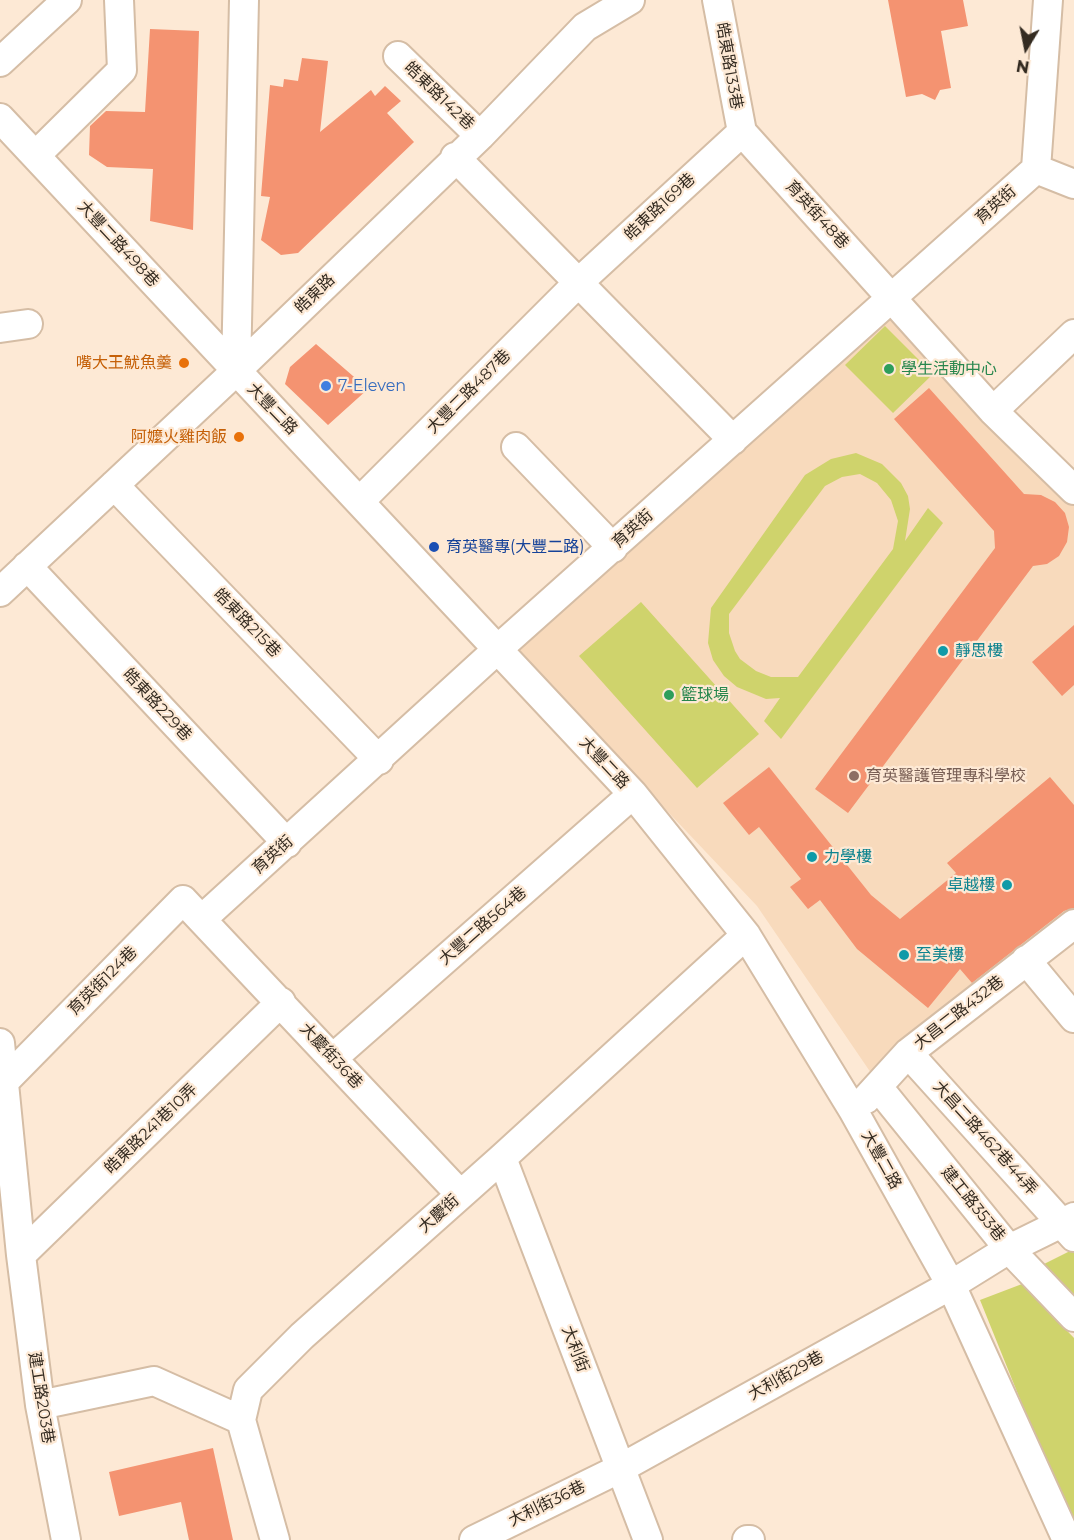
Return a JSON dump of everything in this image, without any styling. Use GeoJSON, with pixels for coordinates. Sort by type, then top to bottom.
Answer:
{"type":"FeatureCollection","features":[{"type":"Feature","properties":{"kind":"street"},"geometry":{"type":"LineString","coordinates":[[0,62],[67,0]]}},
{"type":"Feature","properties":{"kind":"street"},"geometry":{"type":"LineString","coordinates":[[36,155],[122,70],[119,0]]}},
{"type":"Feature","properties":{"kind":"street","name":"大豐二路"},"geometry":{"type":"LineString","coordinates":[[244,0],[236,371],[499,648],[633,794],[746,934],[853,1110],[951,1285],[1067,1540]]}},
{"type":"Feature","properties":{"kind":"street","name":"皓東路"},"geometry":{"type":"LineString","coordinates":[[0,592],[236,371],[455,157],[480,136],[585,27],[630,0]]}},
{"type":"Feature","properties":{"kind":"street","name":"皓東路133巷"},"geometry":{"type":"LineString","coordinates":[[717,0],[742,132]]}},
{"type":"Feature","properties":{"kind":"street"},"geometry":{"type":"LineString","coordinates":[[1048,0],[1036,169],[1074,184]]}},
{"type":"Feature","properties":{"kind":"street","name":"皓東路142巷"},"geometry":{"type":"LineString","coordinates":[[398,56],[480,136]]}},
{"type":"Feature","properties":{"kind":"street","name":"大豐二路498巷"},"geometry":{"type":"LineString","coordinates":[[0,118],[236,371]]}},
{"type":"Feature","properties":{"kind":"street","name":"皓東路169巷"},"geometry":{"type":"LineString","coordinates":[[578,283],[742,132]]}},
{"type":"Feature","properties":{"kind":"street","name":"育英街48巷"},"geometry":{"type":"LineString","coordinates":[[742,132],[993,411],[1074,490]]}},
{"type":"Feature","properties":{"kind":"street"},"geometry":{"type":"LineString","coordinates":[[455,157],[733,440]]}},
{"type":"Feature","properties":{"kind":"street","name":"育英街"},"geometry":{"type":"LineString","coordinates":[[202,919],[379,760],[499,648],[1036,169]]}},
{"type":"Feature","properties":{"kind":"street","name":"大豐二路487巷"},"geometry":{"type":"LineString","coordinates":[[360,501],[578,283]]}},
{"type":"Feature","properties":{"kind":"street"},"geometry":{"type":"LineString","coordinates":[[0,328],[28,324]]}},
{"type":"Feature","properties":{"kind":"street"},"geometry":{"type":"LineString","coordinates":[[993,411],[1074,334]]}},
{"type":"Feature","properties":{"kind":"street"},"geometry":{"type":"LineString","coordinates":[[516,447],[613,548]]}},
{"type":"Feature","properties":{"kind":"street","name":"皓東路215巷"},"geometry":{"type":"LineString","coordinates":[[114,485],[379,760]]}},
{"type":"Feature","properties":{"kind":"street","name":"皓東路229巷"},"geometry":{"type":"LineString","coordinates":[[27,566],[287,843]]}},
{"type":"Feature","properties":{"kind":"street","name":"大豐二路564巷"},"geometry":{"type":"LineString","coordinates":[[333,1058],[633,794]]}},
{"type":"Feature","properties":{"kind":"street","name":"育英街124巷"},"geometry":{"type":"LineString","coordinates":[[4,1082],[183,900],[202,919]]}},
{"type":"Feature","properties":{"kind":"street","name":"大慶街36巷"},"geometry":{"type":"LineString","coordinates":[[202,919],[460,1194]]}},
{"type":"Feature","properties":{"kind":"street","name":"大昌二路432巷"},"geometry":{"type":"LineString","coordinates":[[853,1110],[878,1087],[908,1053],[1074,924]]}},
{"type":"Feature","properties":{"kind":"street","name":"大慶街"},"geometry":{"type":"LineString","coordinates":[[241,1420],[249,1390],[302,1336],[502,1158],[746,934]]}},
{"type":"Feature","properties":{"kind":"street"},"geometry":{"type":"LineString","coordinates":[[1026,960],[1074,1018]]}},
{"type":"Feature","properties":{"kind":"street","name":"皓東路241巷10弄"},"geometry":{"type":"LineString","coordinates":[[21,1256],[281,1002]]}},
{"type":"Feature","properties":{"kind":"street","name":"建工路203巷"},"geometry":{"type":"LineString","coordinates":[[0,1043],[21,1256],[40,1405],[66,1540]]}},
{"type":"Feature","properties":{"kind":"street","name":"大昌二路462巷44弄"},"geometry":{"type":"LineString","coordinates":[[908,1053],[1070,1226]]}},
{"type":"Feature","properties":{"kind":"street","name":"建工路353巷"},"geometry":{"type":"LineString","coordinates":[[878,1087],[1010,1249],[1074,1317]]}},
{"type":"Feature","properties":{"kind":"street","name":"大利街"},"geometry":{"type":"LineString","coordinates":[[502,1158],[648,1540]]}},
{"type":"Feature","properties":{"kind":"street","name":"大利街29巷"},"geometry":{"type":"LineString","coordinates":[[621,1468],[951,1285],[1010,1249],[1070,1226]]}},
{"type":"Feature","properties":{"kind":"street"},"geometry":{"type":"LineString","coordinates":[[40,1405],[154,1381],[241,1420],[275,1540]]}},
{"type":"Feature","properties":{"kind":"street","name":"大利街36巷"},"geometry":{"type":"LineString","coordinates":[[474,1540],[621,1468]]}},
{"type":"Feature","properties":{"kind":"shaded area","name":"育英醫護管理專科學校"},"geometry":{"type":"Polygon","coordinates":[[[893,308],[1074,503],[1074,918],[871,1073],[757,906],[512,647],[893,308]]]}},
{"type":"Feature","properties":{"kind":"green space","name":"學生活動中心"},"geometry":{"type":"Polygon","coordinates":[[[885,326],[933,374],[893,413],[845,365],[885,326]]]}},
{"type":"Feature","properties":{"kind":"green space"},"geometry":{"type":"Polygon","coordinates":[[[856,453],[882,464],[901,483],[908,496],[910,509],[905,541],[928,508],[943,523],[781,739],[764,721],[780,698],[766,699],[737,687],[724,676],[713,660],[708,643],[711,608],[805,475],[831,459],[856,453]],[[860,474],[842,477],[825,486],[729,614],[729,633],[735,651],[740,659],[756,671],[771,677],[798,677],[893,549],[898,521],[891,500],[877,483],[860,474]]]}},
{"type":"Feature","properties":{"kind":"green space","name":"籃球場"},"geometry":{"type":"Polygon","coordinates":[[[641,602],[759,734],[697,788],[579,656],[641,602]]]}},
{"type":"Feature","properties":{"kind":"green space"},"geometry":{"type":"Polygon","coordinates":[[[1072,1250],[1074,1253],[1074,1304],[1038,1267],[1072,1250]]]}},
{"type":"Feature","properties":{"kind":"green space"},"geometry":{"type":"Polygon","coordinates":[[[1022,1284],[1074,1338],[1074,1533],[980,1300],[1022,1284]]]}},
{"type":"Feature","properties":{"kind":"building"},"geometry":{"type":"Polygon","coordinates":[[[888,0],[963,0],[968,26],[941,31],[951,88],[940,90],[935,100],[922,94],[906,97],[888,0]]]}},
{"type":"Feature","properties":{"kind":"building"},"geometry":{"type":"Polygon","coordinates":[[[150,29],[199,31],[193,230],[150,221],[153,169],[107,167],[89,155],[90,126],[106,111],[145,112],[150,29]]]}},
{"type":"Feature","properties":{"kind":"building"},"geometry":{"type":"Polygon","coordinates":[[[302,58],[328,61],[320,132],[371,90],[375,96],[385,86],[401,101],[387,113],[414,142],[298,253],[281,255],[261,240],[270,197],[261,196],[270,85],[283,87],[284,79],[298,81],[302,58]]]}},
{"type":"Feature","properties":{"kind":"building","name":"7-Eleven"},"geometry":{"type":"Polygon","coordinates":[[[316,344],[368,389],[328,425],[285,384],[290,367],[316,344]]]}},
{"type":"Feature","properties":{"kind":"building","name":"靜思樓"},"geometry":{"type":"Polygon","coordinates":[[[929,388],[1024,494],[1041,495],[1055,502],[1065,513],[1069,527],[1067,542],[1059,556],[1047,564],[1033,566],[848,813],[815,789],[995,548],[994,531],[894,419],[929,388]]]}},
{"type":"Feature","properties":{"kind":"building"},"geometry":{"type":"Polygon","coordinates":[[[1074,625],[1074,685],[1062,696],[1032,662],[1074,625]]]}},
{"type":"Feature","properties":{"kind":"building"},"geometry":{"type":"Polygon","coordinates":[[[769,767],[871,895],[900,919],[956,873],[947,863],[1050,777],[1074,805],[1074,908],[1064,911],[972,983],[960,969],[928,1008],[857,949],[820,900],[808,909],[790,887],[801,879],[759,827],[749,835],[723,803],[769,767]]]}},
{"type":"Feature","properties":{"kind":"building"},"geometry":{"type":"Polygon","coordinates":[[[213,1448],[233,1540],[189,1540],[181,1502],[119,1516],[109,1472],[213,1448]]]}},
{"type":"Feature","properties":{"kind":"place","name":"嘴大王魷魚羹"},"geometry":{"type":"Point","coordinates":[184,363]}},
{"type":"Feature","properties":{"kind":"place","name":"學生活動中心"},"geometry":{"type":"Point","coordinates":[889,369]}},
{"type":"Feature","properties":{"kind":"place","name":"7-Eleven"},"geometry":{"type":"Point","coordinates":[326,386]}},
{"type":"Feature","properties":{"kind":"place","name":"阿嬤火雞肉飯"},"geometry":{"type":"Point","coordinates":[239,437]}},
{"type":"Feature","properties":{"kind":"place","name":"育英醫專(大豐二路)"},"geometry":{"type":"Point","coordinates":[434,547]}},
{"type":"Feature","properties":{"kind":"place","name":"靜思樓"},"geometry":{"type":"Point","coordinates":[943,651]}},
{"type":"Feature","properties":{"kind":"place","name":"籃球場"},"geometry":{"type":"Point","coordinates":[669,695]}},
{"type":"Feature","properties":{"kind":"place","name":"育英醫護管理專科學校"},"geometry":{"type":"Point","coordinates":[854,776]}},
{"type":"Feature","properties":{"kind":"place","name":"力學樓"},"geometry":{"type":"Point","coordinates":[812,857]}},
{"type":"Feature","properties":{"kind":"place","name":"卓越樓"},"geometry":{"type":"Point","coordinates":[1007,885]}},
{"type":"Feature","properties":{"kind":"place","name":"至美樓"},"geometry":{"type":"Point","coordinates":[904,955]}}]}
